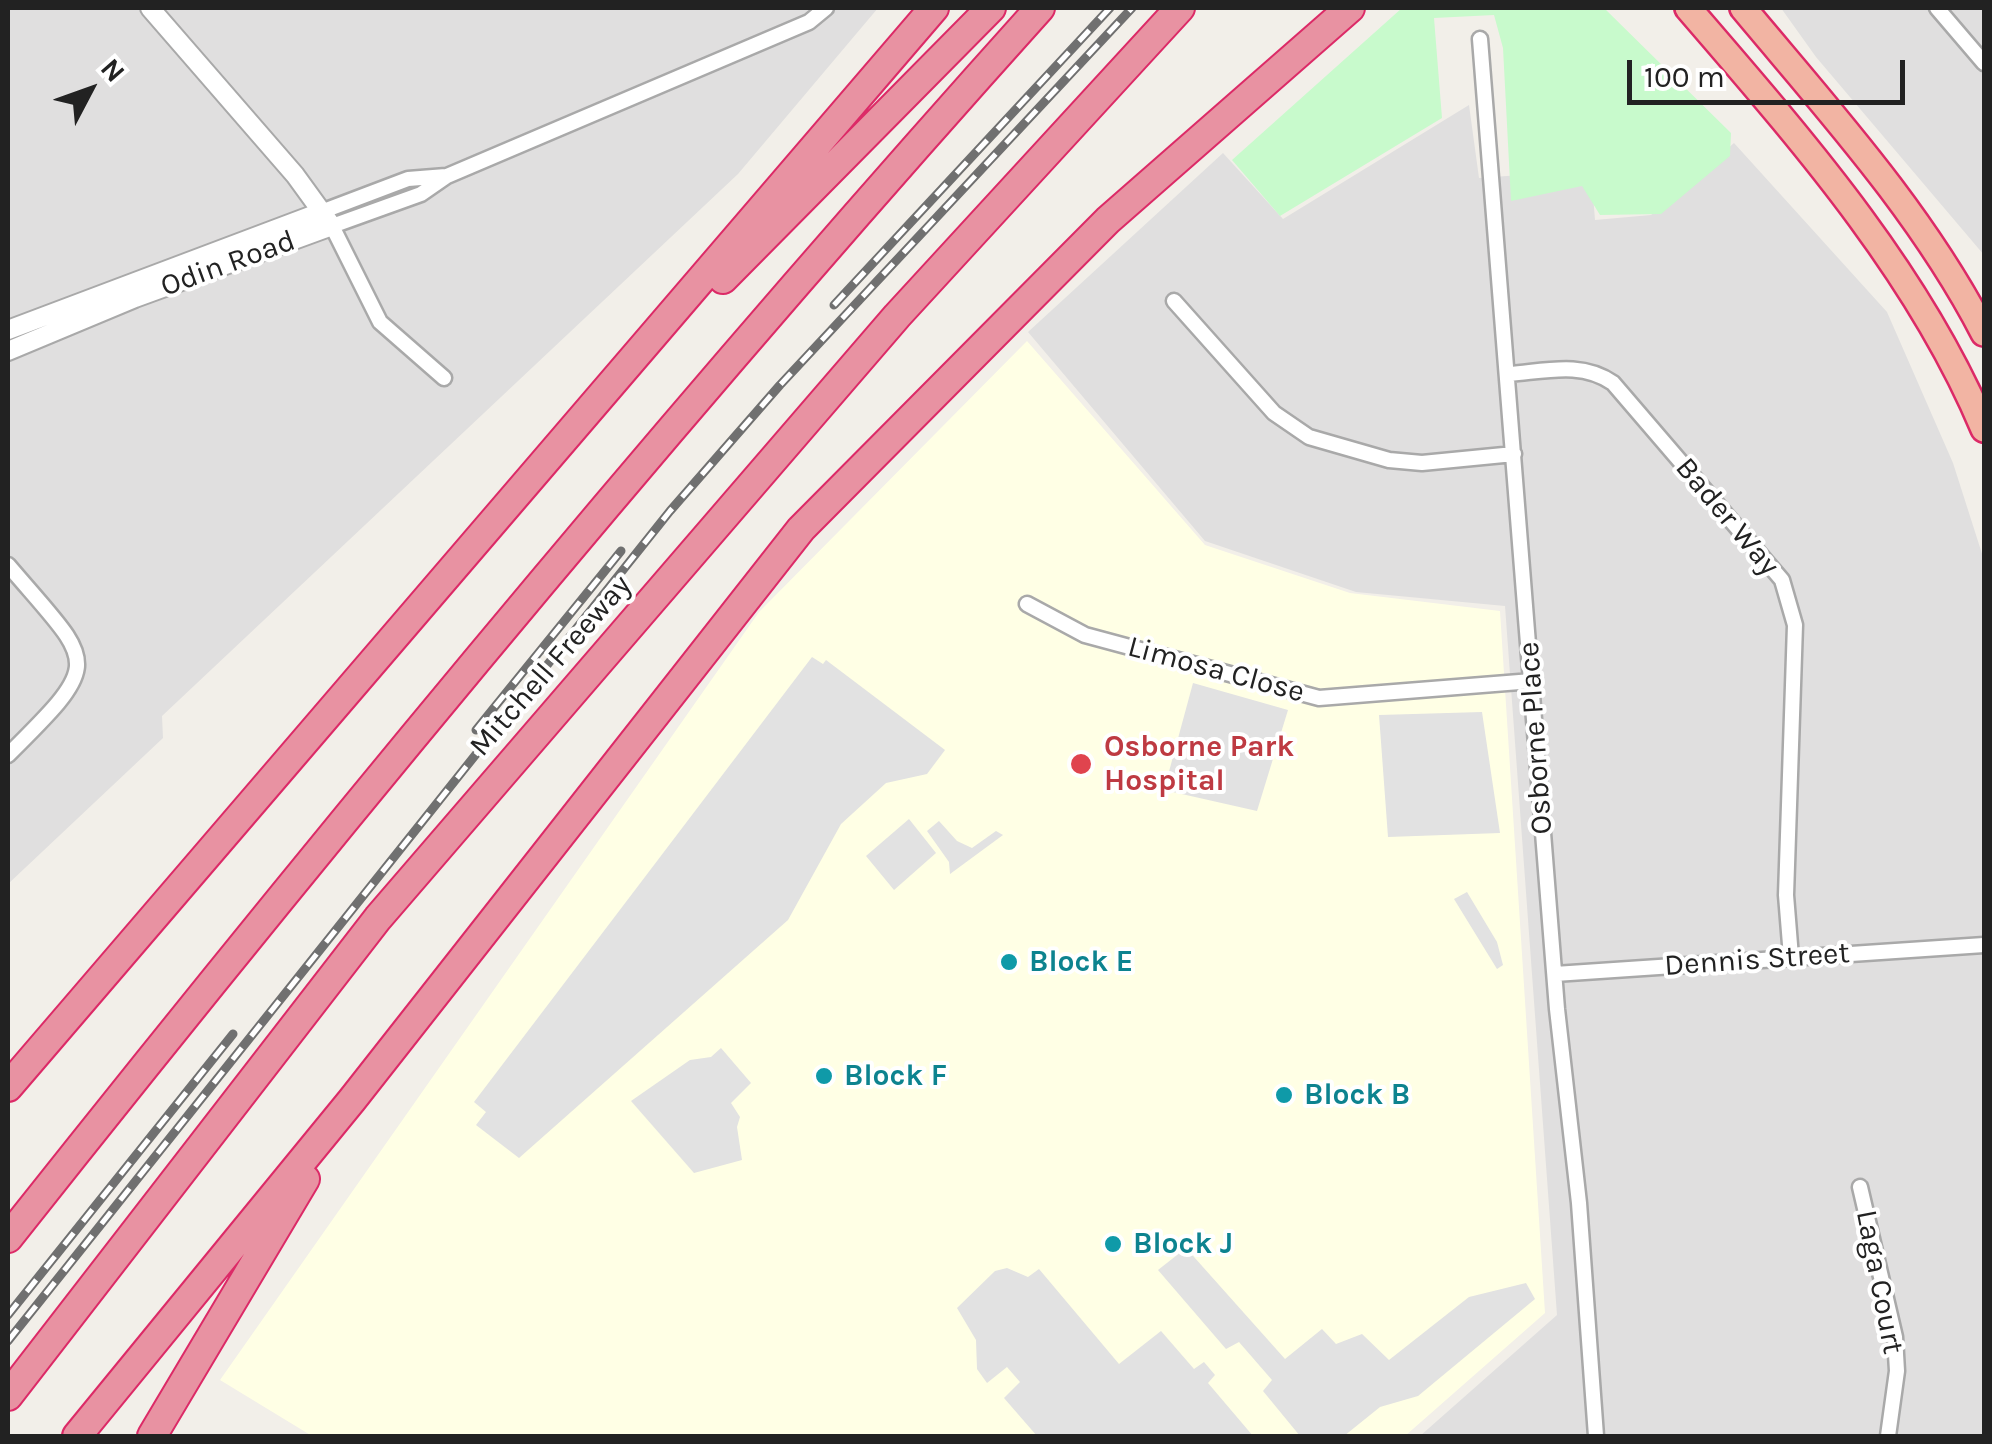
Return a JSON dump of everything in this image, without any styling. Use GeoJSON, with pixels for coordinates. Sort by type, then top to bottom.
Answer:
{"type":"FeatureCollection","features":[{"type":"Feature","properties":{"kind":"highway"},"geometry":{"type":"LineString","coordinates":[[8,1087],[934,8]]}},
{"type":"Feature","properties":{"kind":"highway"},"geometry":{"type":"LineString","coordinates":[[540,466],[991,8]]}},
{"type":"Feature","properties":{"kind":"highway","name":"Mitchell Freeway"},"geometry":{"type":"LineString","coordinates":[[8,1238],[305,863],[602,506],[1040,8]]}},
{"type":"Feature","properties":{"kind":"highway","name":"Mitchell Freeway"},"geometry":{"type":"LineString","coordinates":[[8,1396],[378,918],[897,316],[1180,8]]}},
{"type":"Feature","properties":{"kind":"highway"},"geometry":{"type":"LineString","coordinates":[[76,1436],[352,1100],[801,529],[1108,220],[1350,8]]}},
{"type":"Feature","properties":{"kind":"highway"},"geometry":{"type":"LineString","coordinates":[[1688,8],[1904,277],[1956,362]]}},
{"type":"Feature","properties":{"kind":"highway"},"geometry":{"type":"LineString","coordinates":[[1743,8],[1942,258],[1984,333]]}},
{"type":"Feature","properties":{"kind":"highway"},"geometry":{"type":"LineString","coordinates":[[1942,258],[1925,260],[1918,268],[1919,277],[1984,429]]}},
{"type":"Feature","properties":{"kind":"highway"},"geometry":{"type":"LineString","coordinates":[[152,1436],[352,1100]]}},
{"type":"Feature","properties":{"kind":"street"},"geometry":{"type":"LineString","coordinates":[[150,8],[327,219],[380,322],[444,378]]}},
{"type":"Feature","properties":{"kind":"street","name":"Odin Road"},"geometry":{"type":"LineString","coordinates":[[8,351],[327,219],[408,179],[447,176],[809,22],[826,8]]}},
{"type":"Feature","properties":{"kind":"street"},"geometry":{"type":"LineString","coordinates":[[1937,8],[1984,63]]}},
{"type":"Feature","properties":{"kind":"street","name":"Osborne Place"},"geometry":{"type":"LineString","coordinates":[[1480,38],[1596,1436]]}},
{"type":"Feature","properties":{"kind":"street","name":"Odin Road"},"geometry":{"type":"LineString","coordinates":[[8,330],[327,219]]}},
{"type":"Feature","properties":{"kind":"street"},"geometry":{"type":"LineString","coordinates":[[1174,300],[1274,414],[1309,437],[1389,460],[1422,463],[1514,454]]}},
{"type":"Feature","properties":{"kind":"street","name":"Bader Way"},"geometry":{"type":"LineString","coordinates":[[1510,374],[1577,368],[1597,372],[1612,383],[1782,580],[1795,625],[1786,895],[1791,957]]}},
{"type":"Feature","properties":{"kind":"street"},"geometry":{"type":"LineString","coordinates":[[8,564],[65,632],[76,653],[79,676],[68,696],[8,755]]}},
{"type":"Feature","properties":{"kind":"street","name":"Limosa Close"},"geometry":{"type":"LineString","coordinates":[[1027,604],[1084,635],[1319,698],[1532,681]]}},
{"type":"Feature","properties":{"kind":"street","name":"Dennis Street"},"geometry":{"type":"LineString","coordinates":[[1555,974],[1959,950],[1984,944]]}},
{"type":"Feature","properties":{"kind":"street","name":"Dennis Street"},"geometry":{"type":"LineString","coordinates":[[1959,950],[1984,958]]}},
{"type":"Feature","properties":{"kind":"street","name":"Laga Court"},"geometry":{"type":"LineString","coordinates":[[1860,1187],[1895,1336],[1897,1372],[1888,1436]]}},
{"type":"Feature","properties":{"kind":"shaded area"},"geometry":{"type":"Polygon","coordinates":[[[8,8],[878,8],[738,174],[162,716],[163,738],[8,884],[8,8]]]}},
{"type":"Feature","properties":{"kind":"shaded area"},"geometry":{"type":"Polygon","coordinates":[[[1781,8],[1984,8],[1984,255],[1816,57],[1781,8]]]}},
{"type":"Feature","properties":{"kind":"shaded area"},"geometry":{"type":"Polygon","coordinates":[[[1469,105],[1479,178],[1591,170],[1595,220],[1651,215],[1734,143],[1887,312],[1953,463],[1984,560],[1984,1436],[1420,1436],[1557,1315],[1505,606],[1356,592],[1205,541],[1028,332],[1223,153],[1283,219],[1469,105]]]}},
{"type":"Feature","properties":{"kind":"shaded area","name":"Osborne Park Hospital"},"geometry":{"type":"Polygon","coordinates":[[[1027,341],[1205,545],[1350,593],[1500,611],[1545,1313],[1405,1436],[312,1436],[220,1380],[759,612],[1027,341]]]}},
{"type":"Feature","properties":{"kind":"shaded area"},"geometry":{"type":"Polygon","coordinates":[[[812,657],[823,664],[826,660],[945,750],[927,774],[886,783],[841,824],[788,920],[519,1158],[476,1125],[486,1112],[474,1102],[812,657]]]}},
{"type":"Feature","properties":{"kind":"shaded area"},"geometry":{"type":"Polygon","coordinates":[[[1193,683],[1288,710],[1257,811],[1164,790],[1193,683]]]}},
{"type":"Feature","properties":{"kind":"shaded area"},"geometry":{"type":"Polygon","coordinates":[[[1482,712],[1500,833],[1388,837],[1379,715],[1482,712]]]}},
{"type":"Feature","properties":{"kind":"shaded area"},"geometry":{"type":"Polygon","coordinates":[[[909,819],[936,853],[894,890],[866,856],[909,819]]]}},
{"type":"Feature","properties":{"kind":"shaded area"},"geometry":{"type":"Polygon","coordinates":[[[939,821],[957,841],[972,848],[996,831],[1003,835],[950,874],[949,862],[927,831],[939,821]]]}},
{"type":"Feature","properties":{"kind":"shaded area"},"geometry":{"type":"Polygon","coordinates":[[[1467,892],[1497,942],[1503,965],[1497,969],[1454,899],[1467,892]]]}},
{"type":"Feature","properties":{"kind":"shaded area"},"geometry":{"type":"Polygon","coordinates":[[[721,1048],[751,1083],[731,1103],[740,1117],[737,1127],[742,1160],[694,1173],[631,1101],[690,1060],[711,1057],[721,1048]]]}},
{"type":"Feature","properties":{"kind":"shaded area"},"geometry":{"type":"Polygon","coordinates":[[[1186,1248],[1285,1359],[1322,1329],[1336,1344],[1362,1334],[1389,1360],[1469,1297],[1526,1283],[1535,1299],[1418,1396],[1380,1407],[1344,1436],[1300,1436],[1263,1391],[1272,1380],[1239,1342],[1226,1349],[1158,1270],[1186,1248]]]}},
{"type":"Feature","properties":{"kind":"shaded area"},"geometry":{"type":"Polygon","coordinates":[[[1007,1268],[1028,1277],[1039,1269],[1119,1364],[1161,1331],[1194,1369],[1204,1362],[1215,1375],[1208,1383],[1253,1436],[1037,1436],[1004,1398],[1020,1382],[1007,1367],[987,1383],[977,1369],[976,1340],[957,1308],[995,1271],[1007,1268]]]}},
{"type":"Feature","properties":{"kind":"green space"},"geometry":{"type":"Polygon","coordinates":[[[1402,8],[1604,8],[1731,133],[1730,156],[1661,214],[1600,215],[1582,186],[1511,201],[1503,48],[1494,15],[1434,18],[1442,118],[1280,216],[1232,160],[1402,8]]]}},
{"type":"Feature","properties":{"kind":"railway"},"geometry":{"type":"LineString","coordinates":[[834,305],[1110,8]]}},
{"type":"Feature","properties":{"kind":"railway"},"geometry":{"type":"LineString","coordinates":[[8,1341],[670,511],[780,385],[1132,8]]}},
{"type":"Feature","properties":{"kind":"railway"},"geometry":{"type":"LineString","coordinates":[[476,730],[621,551]]}},
{"type":"Feature","properties":{"kind":"railway"},"geometry":{"type":"LineString","coordinates":[[8,1315],[233,1034]]}},
{"type":"Feature","properties":{"kind":"place","name":"Osborne Park Hospital"},"geometry":{"type":"Point","coordinates":[1081,764]}},
{"type":"Feature","properties":{"kind":"place","name":"Block E"},"geometry":{"type":"Point","coordinates":[1009,962]}},
{"type":"Feature","properties":{"kind":"place","name":"Block F"},"geometry":{"type":"Point","coordinates":[824,1076]}},
{"type":"Feature","properties":{"kind":"place","name":"Block B"},"geometry":{"type":"Point","coordinates":[1284,1095]}},
{"type":"Feature","properties":{"kind":"place","name":"Block J"},"geometry":{"type":"Point","coordinates":[1113,1244]}}]}
